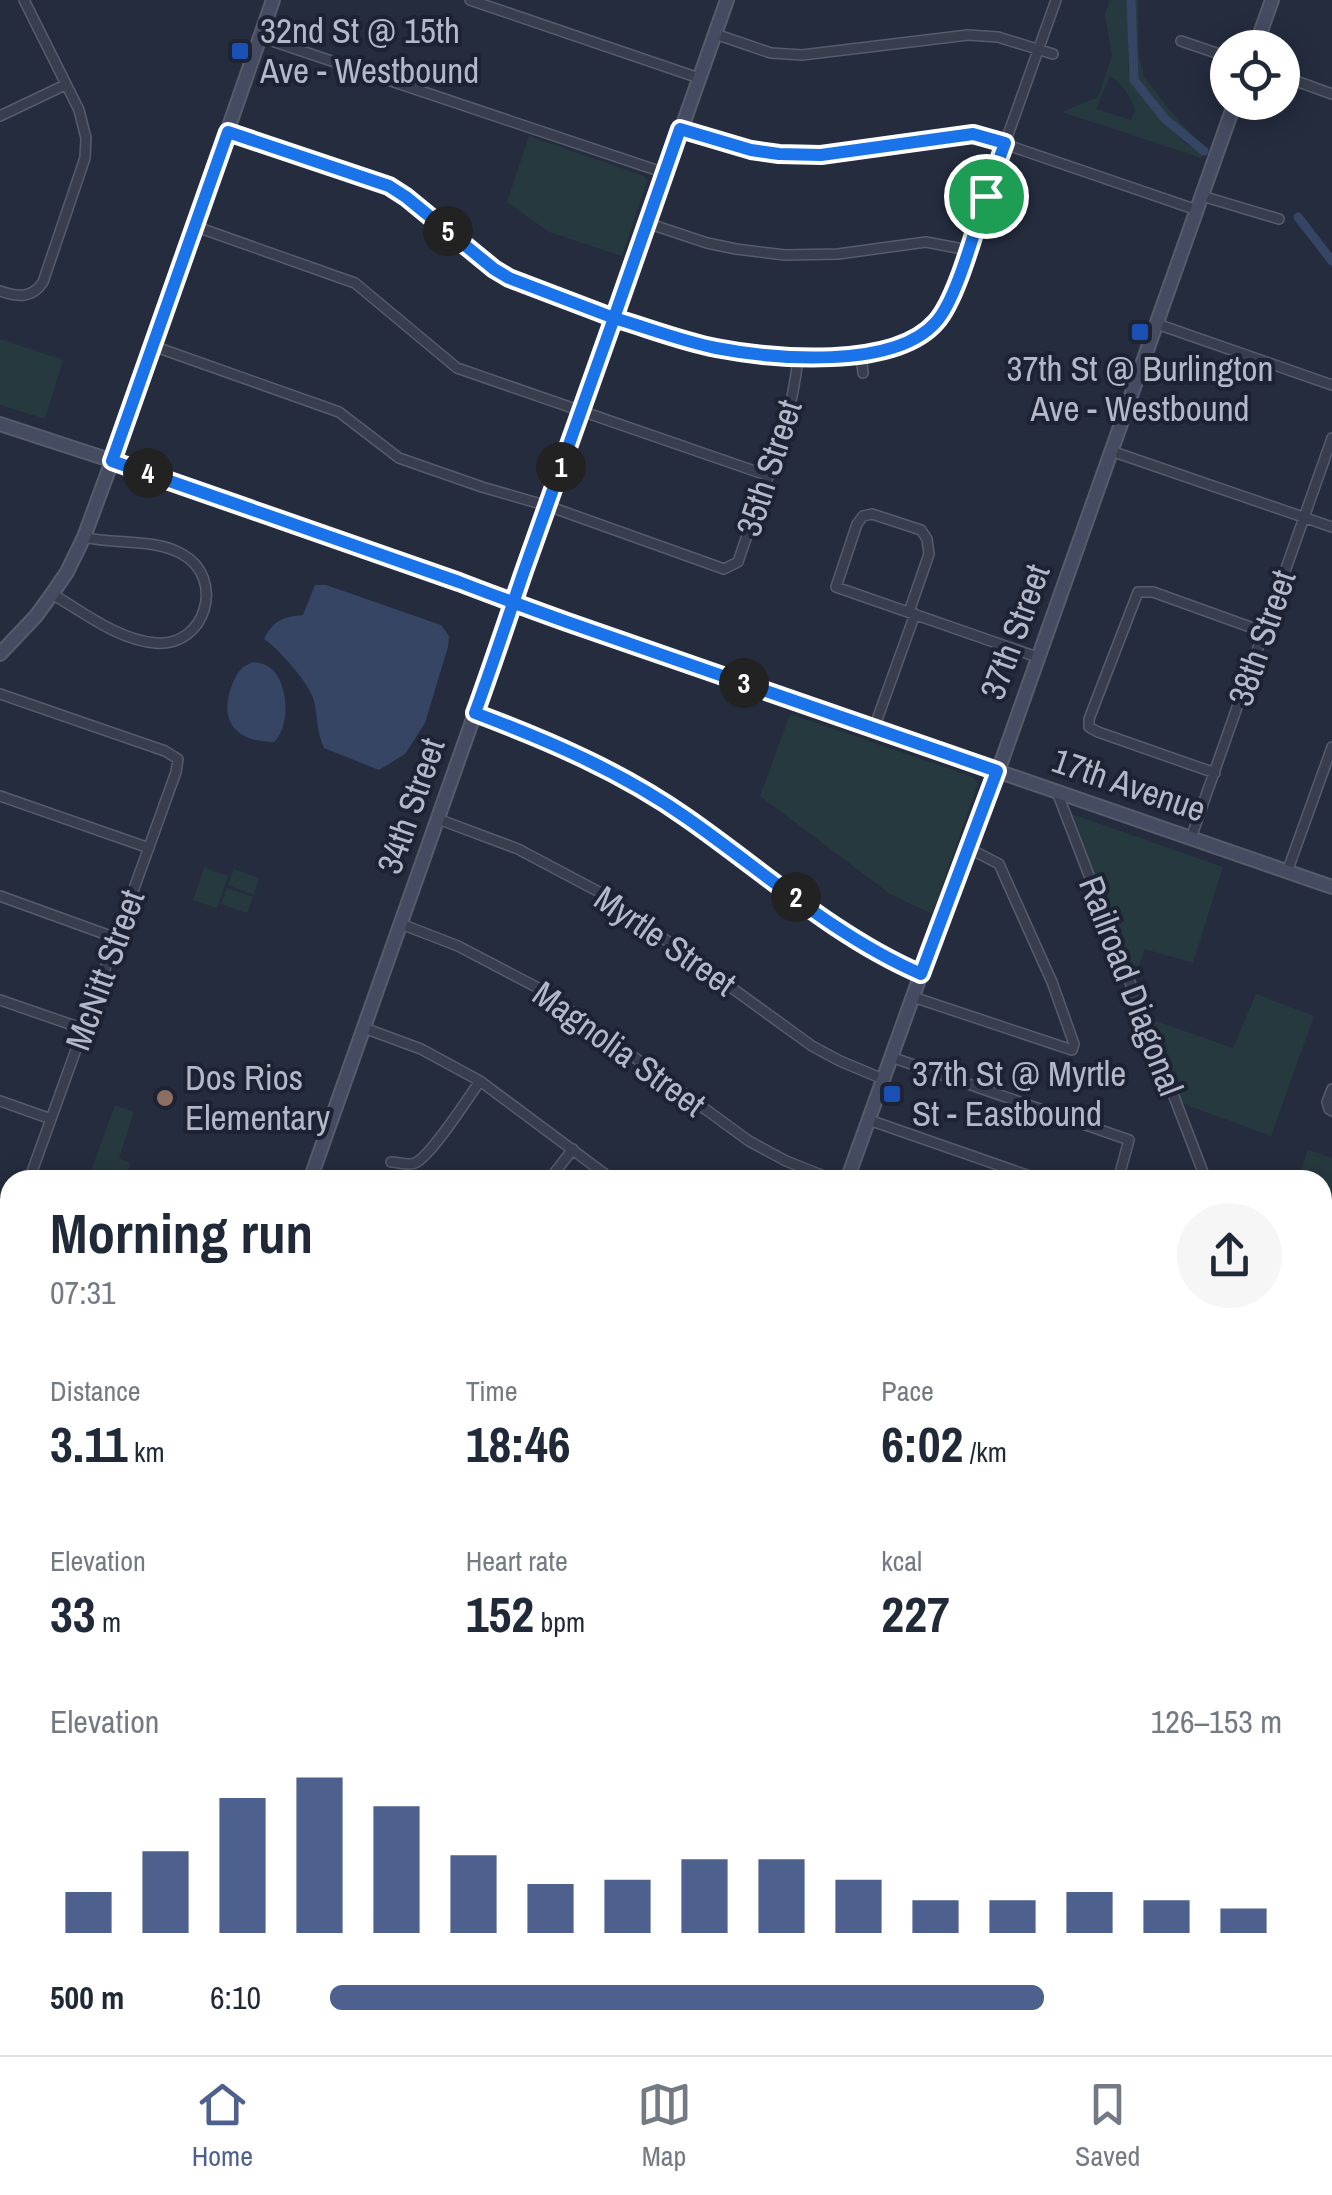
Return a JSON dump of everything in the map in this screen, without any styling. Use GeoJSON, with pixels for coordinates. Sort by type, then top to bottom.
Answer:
{"type":"FeatureCollection","features":[{"type":"Feature","properties":{"kind":"main road"},"geometry":{"type":"LineString","coordinates":[[0,654],[52,594],[84,537],[273,0]]}},
{"type":"Feature","properties":{"kind":"main road","name":"34th Street"},"geometry":{"type":"LineString","coordinates":[[314,1170],[727,0]]}},
{"type":"Feature","properties":{"kind":"main road"},"geometry":{"type":"LineString","coordinates":[[1262,30],[1272,0]]}},
{"type":"Feature","properties":{"kind":"main road","name":"37th Street"},"geometry":{"type":"LineString","coordinates":[[852,1170],[1229,120]]}},
{"type":"Feature","properties":{"kind":"main road","name":"17th Avenue"},"geometry":{"type":"LineString","coordinates":[[0,424],[1332,887]]}},
{"type":"Feature","properties":{"kind":"street"},"geometry":{"type":"LineString","coordinates":[[0,291],[22,296],[40,288],[83,168],[86,146],[84,124],[24,0]]}},
{"type":"Feature","properties":{"kind":"street"},"geometry":{"type":"LineString","coordinates":[[228,132],[389,186],[509,278],[614,318],[706,346],[798,358],[861,354],[908,343],[935,324],[947,306],[1056,0]]}},
{"type":"Feature","properties":{"kind":"street"},"geometry":{"type":"LineString","coordinates":[[475,1],[699,78]]}},
{"type":"Feature","properties":{"kind":"street"},"geometry":{"type":"LineString","coordinates":[[715,34],[771,53],[802,56],[968,35],[998,37],[1053,54]]}},
{"type":"Feature","properties":{"kind":"street"},"geometry":{"type":"LineString","coordinates":[[260,37],[665,173]]}},
{"type":"Feature","properties":{"kind":"street"},"geometry":{"type":"LineString","coordinates":[[1181,41],[1210,51]]}},
{"type":"Feature","properties":{"kind":"street"},"geometry":{"type":"LineString","coordinates":[[1300,82],[1332,94]]}},
{"type":"Feature","properties":{"kind":"street"},"geometry":{"type":"LineString","coordinates":[[0,116],[65,85]]}},
{"type":"Feature","properties":{"kind":"street"},"geometry":{"type":"LineString","coordinates":[[680,129],[751,150],[821,155],[973,134],[1197,210]]}},
{"type":"Feature","properties":{"kind":"street"},"geometry":{"type":"LineString","coordinates":[[1202,196],[1278,219]]}},
{"type":"Feature","properties":{"kind":"street"},"geometry":{"type":"LineString","coordinates":[[647,223],[736,250],[785,255],[838,254],[926,242],[968,250]]}},
{"type":"Feature","properties":{"kind":"street"},"geometry":{"type":"LineString","coordinates":[[194,226],[354,283],[456,368],[769,476]]}},
{"type":"Feature","properties":{"kind":"street"},"geometry":{"type":"LineString","coordinates":[[1157,324],[1332,385]]}},
{"type":"Feature","properties":{"kind":"street"},"geometry":{"type":"LineString","coordinates":[[153,346],[339,412],[399,458],[548,506]]}},
{"type":"Feature","properties":{"kind":"street"},"geometry":{"type":"LineString","coordinates":[[861,354],[862,373]]}},
{"type":"Feature","properties":{"kind":"street","name":"35th Street"},"geometry":{"type":"LineString","coordinates":[[548,506],[724,569],[738,562],[792,404],[798,358]]}},
{"type":"Feature","properties":{"kind":"street","name":"38th Street"},"geometry":{"type":"LineString","coordinates":[[1192,838],[1332,438]]}},
{"type":"Feature","properties":{"kind":"street"},"geometry":{"type":"LineString","coordinates":[[1111,451],[1332,528]]}},
{"type":"Feature","properties":{"kind":"street"},"geometry":{"type":"LineString","coordinates":[[874,728],[912,613],[929,554],[928,539],[921,530],[872,514],[863,516],[836,586],[912,613],[1037,657]]}},
{"type":"Feature","properties":{"kind":"street"},"geometry":{"type":"LineString","coordinates":[[52,594],[120,633],[149,642],[180,639],[201,619],[207,591],[204,576],[190,558],[154,545],[84,537]]}},
{"type":"Feature","properties":{"kind":"street"},"geometry":{"type":"LineString","coordinates":[[1215,773],[1098,732],[1089,727],[1089,719],[1138,592],[1153,592],[1264,632]]}},
{"type":"Feature","properties":{"kind":"street","name":"McNitt Street"},"geometry":{"type":"LineString","coordinates":[[0,694],[165,751],[178,759],[33,1170]]}},
{"type":"Feature","properties":{"kind":"street"},"geometry":{"type":"LineString","coordinates":[[475,713],[544,739],[636,785],[865,948],[921,974]]}},
{"type":"Feature","properties":{"kind":"street"},"geometry":{"type":"LineString","coordinates":[[1287,872],[1332,746]]}},
{"type":"Feature","properties":{"kind":"street","name":"Railroad Diagonal"},"geometry":{"type":"LineString","coordinates":[[1056,792],[1202,1170]]}},
{"type":"Feature","properties":{"kind":"street"},"geometry":{"type":"LineString","coordinates":[[0,796],[149,848]]}},
{"type":"Feature","properties":{"kind":"street","name":"Myrtle Street"},"geometry":{"type":"LineString","coordinates":[[438,819],[518,849],[601,893],[812,1046],[883,1080]]}},
{"type":"Feature","properties":{"kind":"street"},"geometry":{"type":"LineString","coordinates":[[913,997],[1072,1050],[1074,1044],[1052,982],[999,864],[968,848]]}},
{"type":"Feature","properties":{"kind":"street"},"geometry":{"type":"LineString","coordinates":[[0,896],[116,938]]}},
{"type":"Feature","properties":{"kind":"street","name":"Magnolia Street"},"geometry":{"type":"LineString","coordinates":[[401,924],[458,946],[542,990],[749,1142],[809,1170]]}},
{"type":"Feature","properties":{"kind":"street"},"geometry":{"type":"LineString","coordinates":[[0,1000],[84,1029]]}},
{"type":"Feature","properties":{"kind":"street"},"geometry":{"type":"LineString","coordinates":[[364,1028],[421,1049],[480,1081],[600,1170]]}},
{"type":"Feature","properties":{"kind":"street"},"geometry":{"type":"LineString","coordinates":[[891,1057],[1129,1140],[1121,1170]]}},
{"type":"Feature","properties":{"kind":"street"},"geometry":{"type":"LineString","coordinates":[[391,1162],[418,1161],[480,1081]]}},
{"type":"Feature","properties":{"kind":"street"},"geometry":{"type":"LineString","coordinates":[[1332,1089],[1327,1102],[1328,1110],[1332,1111]]}},
{"type":"Feature","properties":{"kind":"street"},"geometry":{"type":"LineString","coordinates":[[0,1101],[51,1119]]}},
{"type":"Feature","properties":{"kind":"street"},"geometry":{"type":"LineString","coordinates":[[869,1120],[1012,1170]]}},
{"type":"Feature","properties":{"kind":"street"},"geometry":{"type":"LineString","coordinates":[[557,1170],[573,1149]]}},
{"type":"Feature","properties":{"kind":"shaded area"},"geometry":{"type":"Polygon","coordinates":[[[1110,0],[1128,0],[1128,70],[1132,85],[1186,144],[1203,152],[1201,158],[1062,112],[1098,97],[1112,55],[1105,15],[1110,0]],[[1110,76],[1096,109],[1131,120],[1134,105],[1110,76]]]}},
{"type":"Feature","properties":{"kind":"shaded area"},"geometry":{"type":"Polygon","coordinates":[[[1134,0],[1138,0],[1139,56],[1144,77],[1205,148],[1167,118],[1137,79],[1134,0]]]}},
{"type":"Feature","properties":{"kind":"shaded area"},"geometry":{"type":"Polygon","coordinates":[[[529,136],[644,176],[647,181],[622,256],[549,232],[507,202],[529,136]]]}},
{"type":"Feature","properties":{"kind":"shaded area"},"geometry":{"type":"Polygon","coordinates":[[[0,339],[63,360],[45,419],[0,405],[0,339]]]}},
{"type":"Feature","properties":{"kind":"shaded area"},"geometry":{"type":"Polygon","coordinates":[[[790,714],[973,777],[978,784],[932,914],[890,894],[760,796],[790,714]]]}},
{"type":"Feature","properties":{"kind":"shaded area"},"geometry":{"type":"Polygon","coordinates":[[[1069,813],[1223,867],[1193,963],[1145,949],[1133,981],[1069,813]]]}},
{"type":"Feature","properties":{"kind":"shaded area"},"geometry":{"type":"Polygon","coordinates":[[[204,868],[228,876],[217,908],[193,900],[204,868]]]}},
{"type":"Feature","properties":{"kind":"shaded area"},"geometry":{"type":"Polygon","coordinates":[[[234,869],[259,878],[254,895],[228,885],[234,869]]]}},
{"type":"Feature","properties":{"kind":"shaded area"},"geometry":{"type":"Polygon","coordinates":[[[227,888],[253,897],[247,913],[221,904],[227,888]]]}},
{"type":"Feature","properties":{"kind":"shaded area"},"geometry":{"type":"Polygon","coordinates":[[[1256,994],[1314,1016],[1271,1136],[1181,1103],[1151,1027],[1153,1020],[1233,1048],[1256,994]]]}},
{"type":"Feature","properties":{"kind":"shaded area"},"geometry":{"type":"Polygon","coordinates":[[[115,1105],[134,1112],[119,1158],[131,1163],[129,1170],[91,1170],[115,1105]]]}},
{"type":"Feature","properties":{"kind":"shaded area"},"geometry":{"type":"Polygon","coordinates":[[[1308,1150],[1332,1158],[1332,1170],[1301,1170],[1308,1150]]]}},
{"type":"Feature","properties":{"kind":"water"},"geometry":{"type":"Polygon","coordinates":[[[315,585],[326,585],[441,625],[449,636],[425,723],[405,754],[379,770],[324,748],[307,686],[264,639],[279,621],[303,615],[315,585]]]}},
{"type":"Feature","properties":{"kind":"water"},"geometry":{"type":"Polygon","coordinates":[[[253,662],[276,673],[284,692],[283,726],[274,742],[249,738],[229,719],[232,685],[240,671],[253,662]]]}},
{"type":"Feature","properties":{"kind":"waterway"},"geometry":{"type":"LineString","coordinates":[[1131,0],[1134,80],[1165,119],[1204,151]]}},
{"type":"Feature","properties":{"kind":"waterway"},"geometry":{"type":"LineString","coordinates":[[1298,217],[1332,261]]}},
{"type":"Feature","properties":{"kind":"place","name":"32nd St @ 15th Ave - Westbound"},"geometry":{"type":"Point","coordinates":[240,51]}},
{"type":"Feature","properties":{"kind":"place","name":"37th St @ Burlington Ave - Westbound"},"geometry":{"type":"Point","coordinates":[1140,332]}},
{"type":"Feature","properties":{"kind":"place","name":"37th St @ Myrtle St - Eastbound"},"geometry":{"type":"Point","coordinates":[892,1094]}},
{"type":"Feature","properties":{"kind":"place","name":"Dos Rios Elementary"},"geometry":{"type":"Point","coordinates":[165,1098]}},
{"type":"Feature","properties":{"kind":"route"},"geometry":{"type":"LineString","coordinates":[[986,196],[947,306],[935,324],[908,343],[861,354],[798,358],[716,348],[614,318],[524,571],[514,602],[475,713],[544,739],[636,785],[865,948],[921,974],[997,771],[532,610],[514,602],[459,582],[112,461],[228,132],[389,186],[509,278],[614,318],[680,129],[751,150],[821,155],[973,134],[1005,143],[986,196]]}}]}
